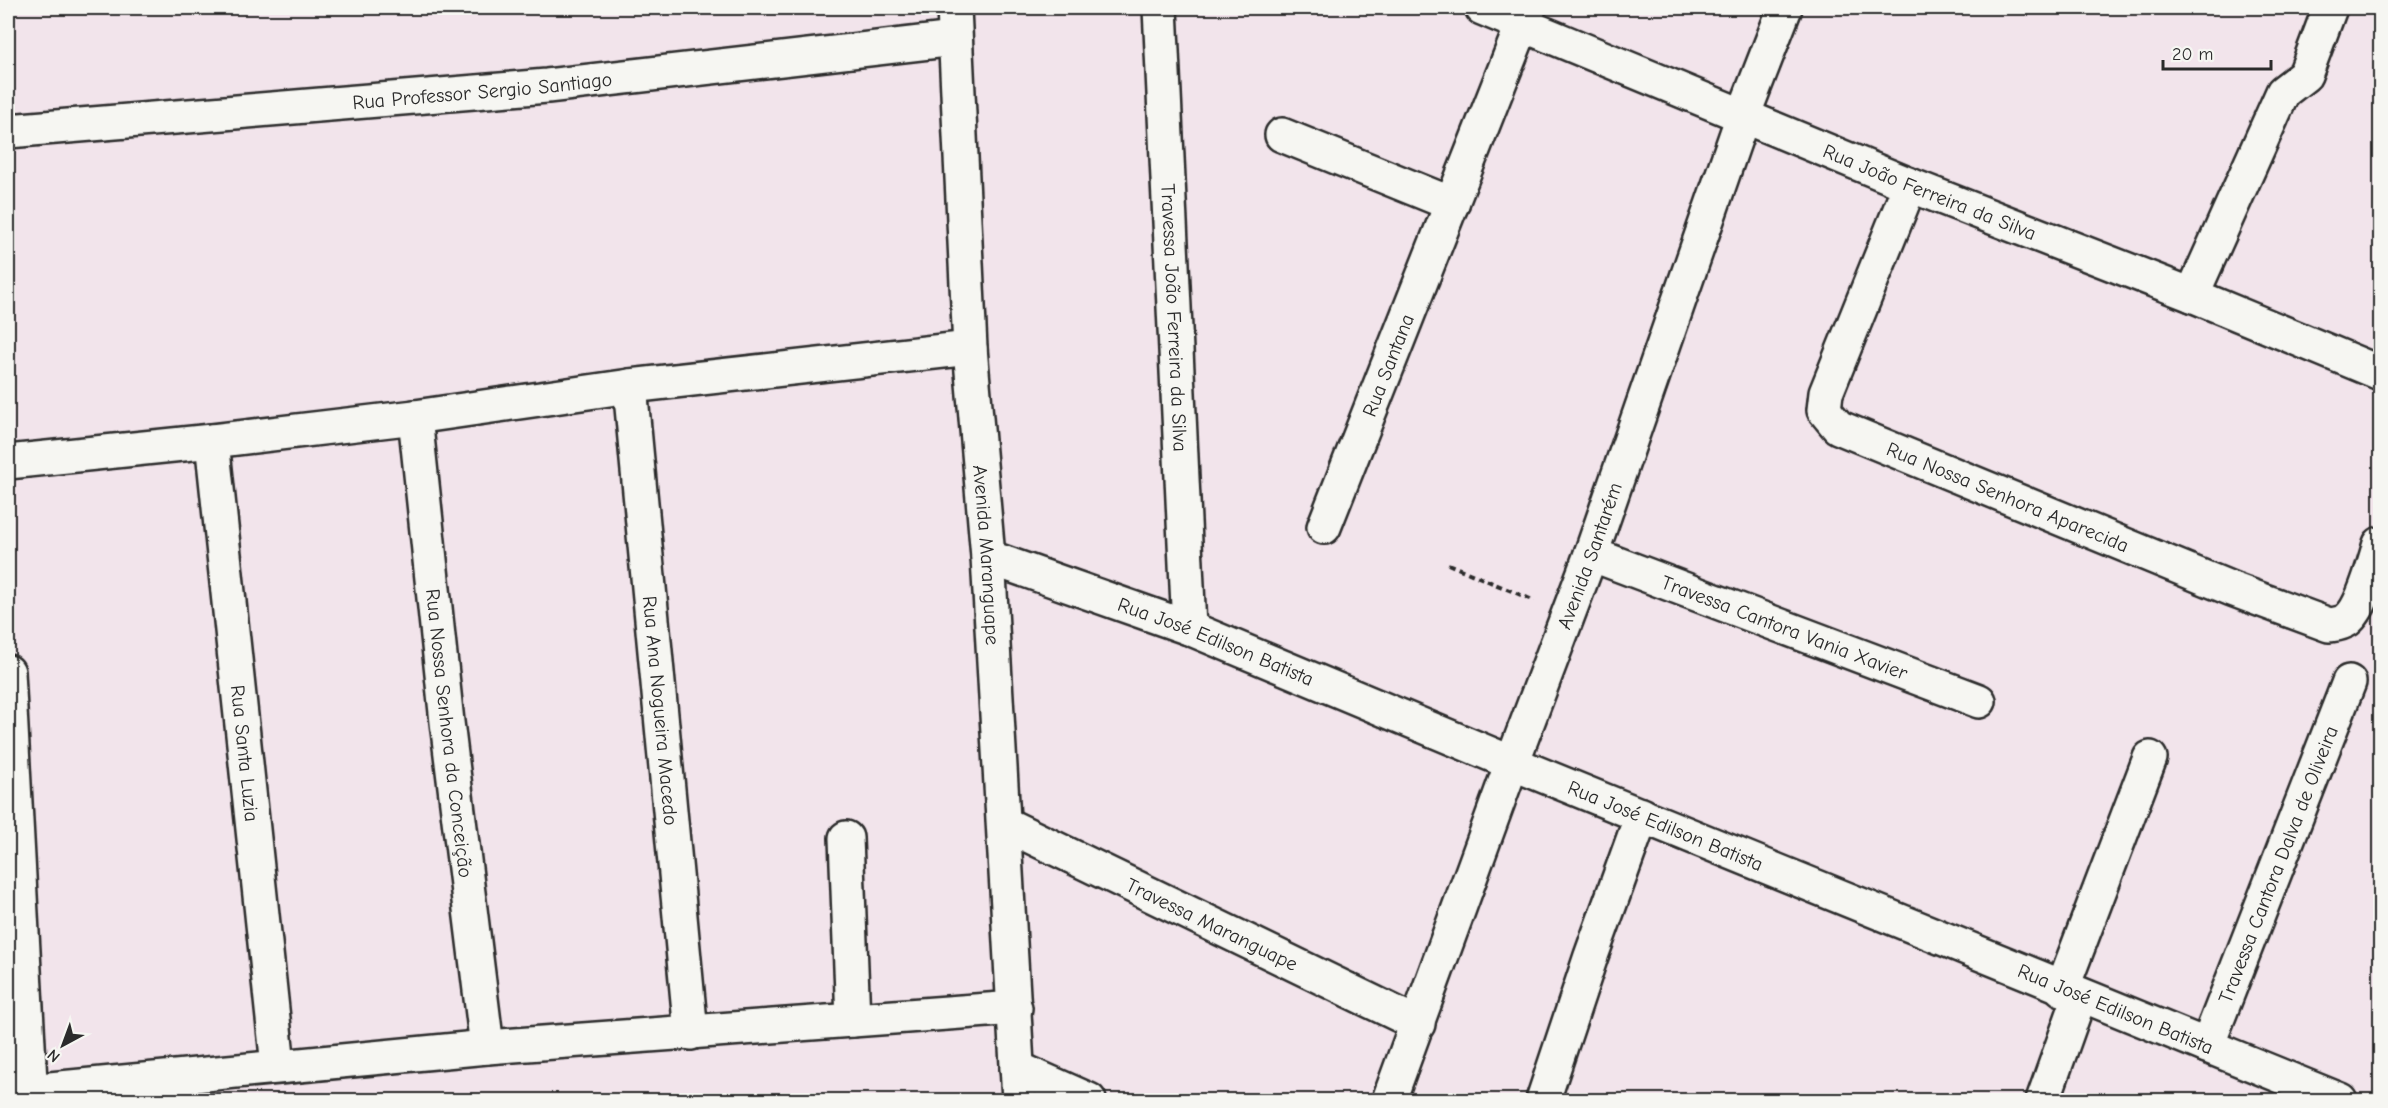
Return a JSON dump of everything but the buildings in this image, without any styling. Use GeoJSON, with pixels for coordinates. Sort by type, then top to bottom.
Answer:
{"type":"FeatureCollection","features":[{"type":"Feature","properties":{"kind":"street","name":"Travessa João Ferreira da Silva"},"geometry":{"type":"LineString","coordinates":[[1160,8],[1189,628]]}},
{"type":"Feature","properties":{"kind":"street","name":"Rua João Ferreira da Silva"},"geometry":{"type":"LineString","coordinates":[[1482,8],[1526,16],[1743,116],[1910,185],[2192,295],[2380,373]]}},
{"type":"Feature","properties":{"kind":"street","name":"Avenida Santarém"},"geometry":{"type":"LineString","coordinates":[[1389,1101],[1569,615],[1743,116],[1785,8]]}},
{"type":"Feature","properties":{"kind":"street"},"geometry":{"type":"LineString","coordinates":[[2192,295],[2283,93],[2305,75],[2330,8]]}},
{"type":"Feature","properties":{"kind":"street","name":"Rua Santana"},"geometry":{"type":"LineString","coordinates":[[1324,527],[1526,16]]}},
{"type":"Feature","properties":{"kind":"street","name":"Rua Professor Sergio Santiago"},"geometry":{"type":"LineString","coordinates":[[8,131],[547,86],[955,23]]}},
{"type":"Feature","properties":{"kind":"street","name":"Avenida Maranguape"},"geometry":{"type":"LineString","coordinates":[[955,23],[970,348],[988,558],[1005,824],[1019,1101]]}},
{"type":"Feature","properties":{"kind":"street"},"geometry":{"type":"LineString","coordinates":[[1282,135],[1452,204]]}},
{"type":"Feature","properties":{"kind":"street","name":"Rua Nossa Senhora Aparecida"},"geometry":{"type":"LineString","coordinates":[[1910,185],[1826,393],[1824,410],[1838,427],[2211,580],[2329,625],[2340,624],[2357,609],[2380,544]]}},
{"type":"Feature","properties":{"kind":"street"},"geometry":{"type":"LineString","coordinates":[[8,462],[416,417],[630,386],[970,348]]}},
{"type":"Feature","properties":{"kind":"street","name":"Rua Ana Nogueira Macedo"},"geometry":{"type":"LineString","coordinates":[[630,386],[691,1033]]}},
{"type":"Feature","properties":{"kind":"street","name":"Rua Nossa Senhora da Conceição"},"geometry":{"type":"LineString","coordinates":[[416,417],[447,722],[487,1047]]}},
{"type":"Feature","properties":{"kind":"street","name":"Rua Santa Luzia"},"geometry":{"type":"LineString","coordinates":[[212,441],[278,1066]]}},
{"type":"Feature","properties":{"kind":"street","name":"Travessa Cantora Vania Xavier"},"geometry":{"type":"LineString","coordinates":[[1591,554],[1979,701]]}},
{"type":"Feature","properties":{"kind":"street","name":"Rua José Edilson Batista"},"geometry":{"type":"LineString","coordinates":[[988,558],[1189,628],[1512,764],[2340,1101]]}},
{"type":"Feature","properties":{"kind":"street"},"geometry":{"type":"LineString","coordinates":[[8,672],[23,1095],[278,1066],[487,1047],[1015,1008]]}},
{"type":"Feature","properties":{"kind":"street","name":"Travessa Cantora Dalva de Oliveira"},"geometry":{"type":"LineString","coordinates":[[2207,1046],[2349,682]]}},
{"type":"Feature","properties":{"kind":"street"},"geometry":{"type":"LineString","coordinates":[[2043,1101],[2071,992],[2150,758]]}},
{"type":"Feature","properties":{"kind":"street"},"geometry":{"type":"LineString","coordinates":[[1543,1101],[1591,956],[1642,815]]}},
{"type":"Feature","properties":{"kind":"street","name":"Travessa Maranguape"},"geometry":{"type":"LineString","coordinates":[[1005,824],[1418,1024]]}},
{"type":"Feature","properties":{"kind":"street"},"geometry":{"type":"LineString","coordinates":[[846,838],[853,1020]]}},
{"type":"Feature","properties":{"kind":"street"},"geometry":{"type":"LineString","coordinates":[[1017,1068],[1089,1101]]}},
{"type":"Feature","properties":{"kind":"path"},"geometry":{"type":"LineString","coordinates":[[1448,564],[1569,615]]}}]}
